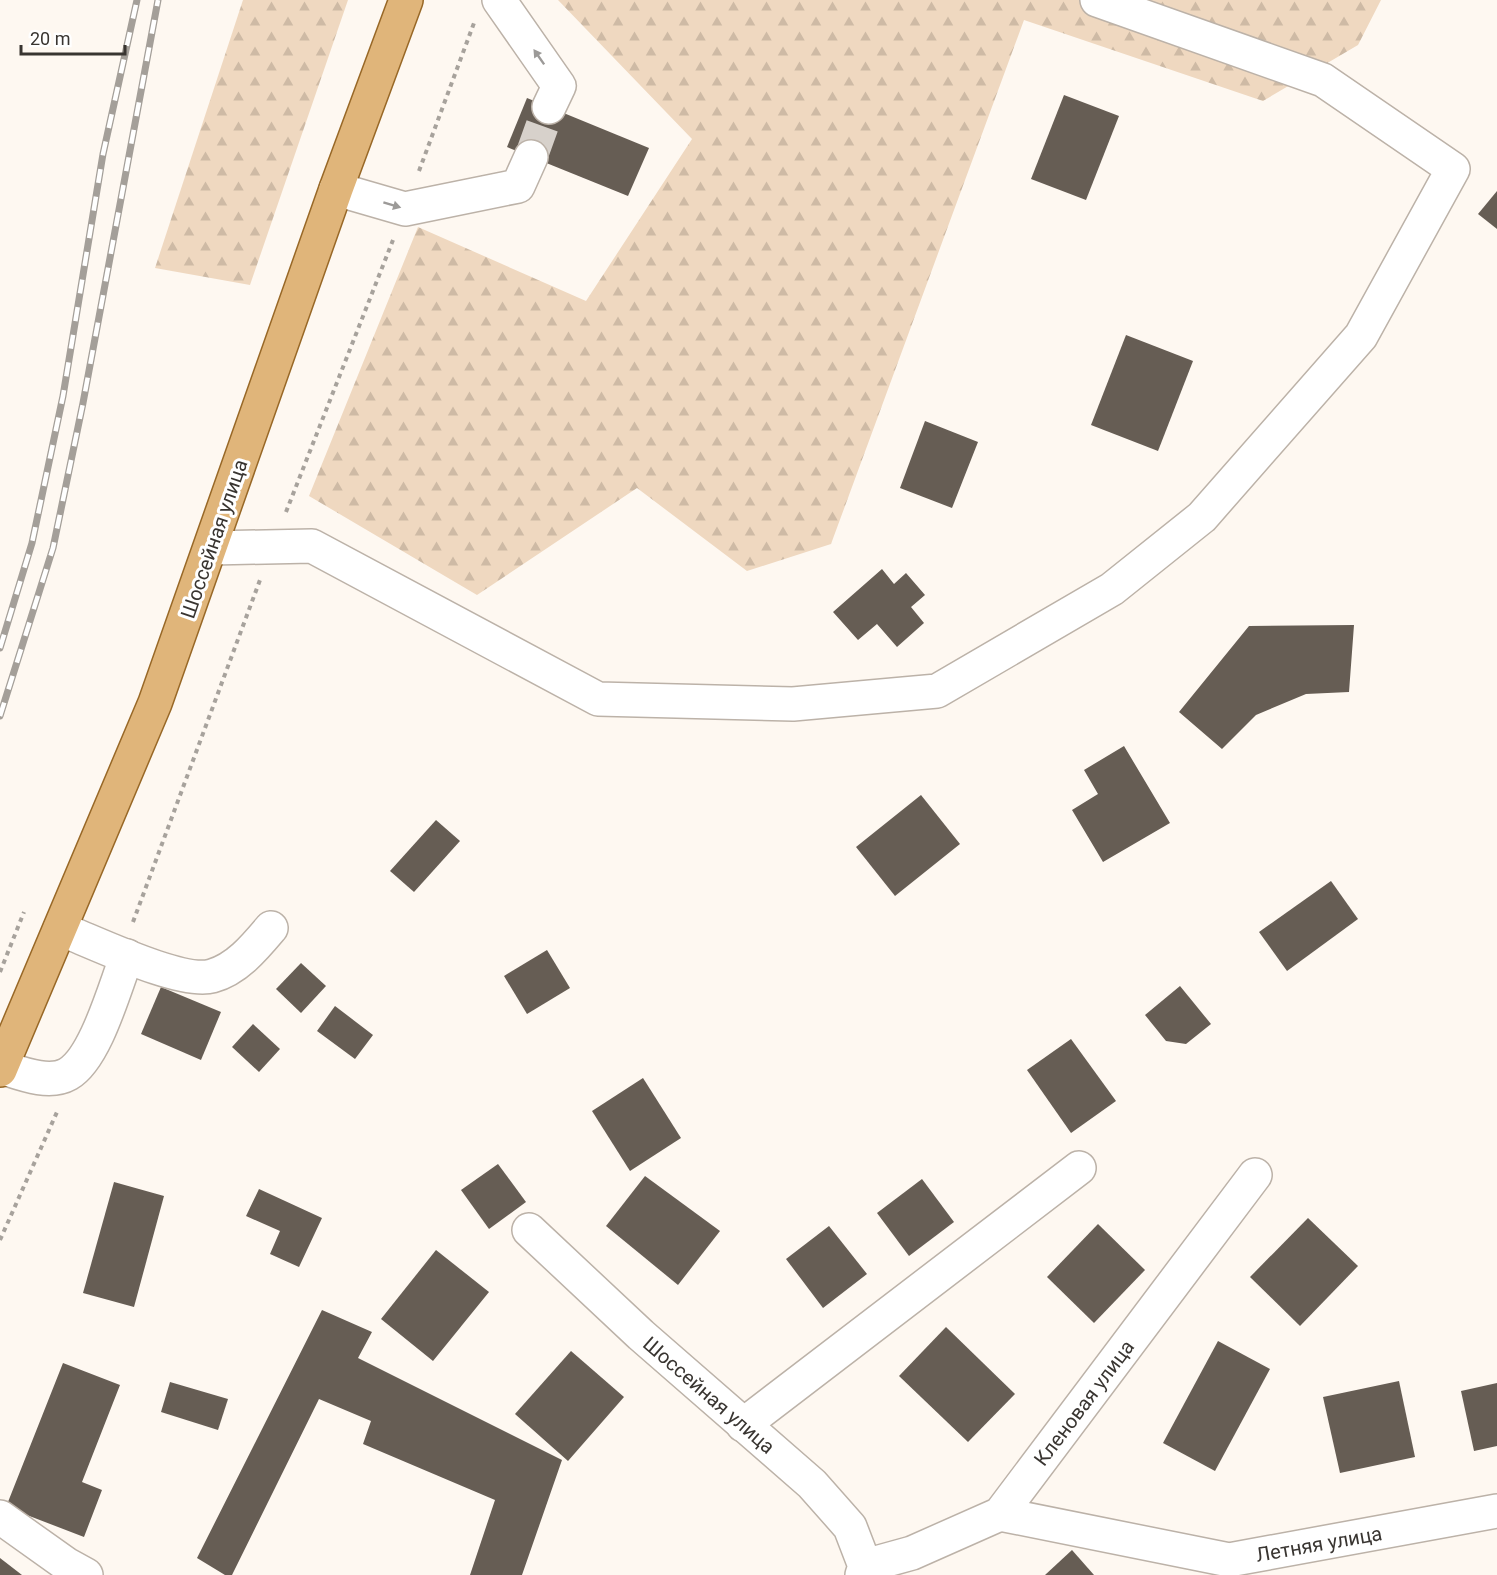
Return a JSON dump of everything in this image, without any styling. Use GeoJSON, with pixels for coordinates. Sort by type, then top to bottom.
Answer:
{"type":"FeatureCollection","features":[{"type":"Feature","properties":{"kind":"main road","name":"Шоссейная улица"},"geometry":{"type":"LineString","coordinates":[[1,1069],[155,703],[336,189],[406,0]]}},
{"type":"Feature","properties":{"kind":"street"},"geometry":{"type":"LineString","coordinates":[[499,0],[559,86],[549,107]]}},
{"type":"Feature","properties":{"kind":"street"},"geometry":{"type":"LineString","coordinates":[[211,548],[312,546],[598,699],[793,704],[937,691],[1112,589],[1202,517],[1361,336],[1453,169],[1323,80],[1097,0]]}},
{"type":"Feature","properties":{"kind":"street"},"geometry":{"type":"LineString","coordinates":[[336,189],[405,209],[518,186],[531,157]]}},
{"type":"Feature","properties":{"kind":"street"},"geometry":{"type":"LineString","coordinates":[[60,929],[175,974],[211,977],[246,958],[272,928]]}},
{"type":"Feature","properties":{"kind":"street"},"geometry":{"type":"LineString","coordinates":[[1,1069],[38,1079],[68,1074],[88,1053],[127,956]]}},
{"type":"Feature","properties":{"kind":"street"},"geometry":{"type":"LineString","coordinates":[[743,1425],[1080,1168]]}},
{"type":"Feature","properties":{"kind":"street","name":"Кленовая улица"},"geometry":{"type":"LineString","coordinates":[[863,1570],[912,1554],[1000,1514],[1255,1175]]}},
{"type":"Feature","properties":{"kind":"street","name":"Шоссейная улица"},"geometry":{"type":"LineString","coordinates":[[529,1230],[641,1335],[812,1484],[850,1527],[863,1570]]}},
{"type":"Feature","properties":{"kind":"street","name":"Летняя улица"},"geometry":{"type":"LineString","coordinates":[[1000,1514],[1235,1568],[1497,1511]]}},
{"type":"Feature","properties":{"kind":"street"},"geometry":{"type":"LineString","coordinates":[[0,1517],[66,1564],[86,1575]]}},
{"type":"Feature","properties":{"kind":"path"},"geometry":{"type":"LineString","coordinates":[[127,956],[132,926],[272,546],[405,209],[474,22]]}},
{"type":"Feature","properties":{"kind":"path"},"geometry":{"type":"LineString","coordinates":[[0,972],[24,912]]}},
{"type":"Feature","properties":{"kind":"path"},"geometry":{"type":"LineString","coordinates":[[0,1240],[62,1100],[68,1074]]}},
{"type":"Feature","properties":{"kind":"green space"},"geometry":{"type":"Polygon","coordinates":[[[243,0],[348,0],[250,285],[155,268],[243,0]]]}},
{"type":"Feature","properties":{"kind":"green space"},"geometry":{"type":"Polygon","coordinates":[[[558,0],[1381,0],[1358,45],[1263,101],[1024,20],[831,544],[747,571],[637,488],[477,595],[309,496],[418,227],[586,301],[692,139],[558,0]]]}},
{"type":"Feature","properties":{"kind":"building"},"geometry":{"type":"Polygon","coordinates":[[[1064,95],[1119,116],[1086,200],[1031,179],[1064,95]]]}},
{"type":"Feature","properties":{"kind":"building"},"geometry":{"type":"Polygon","coordinates":[[[527,98],[649,148],[628,196],[507,147],[527,98]]]}},
{"type":"Feature","properties":{"kind":"building"},"geometry":{"type":"Polygon","coordinates":[[[1497,191],[1497,229],[1478,214],[1497,191]]]}},
{"type":"Feature","properties":{"kind":"building"},"geometry":{"type":"Polygon","coordinates":[[[1126,335],[1193,361],[1158,451],[1091,425],[1126,335]]]}},
{"type":"Feature","properties":{"kind":"building"},"geometry":{"type":"Polygon","coordinates":[[[925,421],[978,442],[952,508],[900,488],[925,421]]]}},
{"type":"Feature","properties":{"kind":"building"},"geometry":{"type":"Polygon","coordinates":[[[882,569],[894,584],[906,573],[925,595],[911,607],[924,623],[897,647],[877,624],[858,640],[833,612],[882,569]]]}},
{"type":"Feature","properties":{"kind":"building"},"geometry":{"type":"Polygon","coordinates":[[[1354,625],[1349,692],[1306,694],[1256,715],[1222,749],[1179,712],[1249,626],[1354,625]]]}},
{"type":"Feature","properties":{"kind":"building"},"geometry":{"type":"Polygon","coordinates":[[[1124,746],[1170,823],[1103,862],[1072,810],[1098,794],[1084,770],[1124,746]]]}},
{"type":"Feature","properties":{"kind":"building"},"geometry":{"type":"Polygon","coordinates":[[[921,795],[960,844],[895,896],[856,847],[921,795]]]}},
{"type":"Feature","properties":{"kind":"building"},"geometry":{"type":"Polygon","coordinates":[[[436,820],[460,841],[414,892],[390,871],[436,820]]]}},
{"type":"Feature","properties":{"kind":"building"},"geometry":{"type":"Polygon","coordinates":[[[1331,881],[1358,919],[1287,971],[1259,932],[1331,881]]]}},
{"type":"Feature","properties":{"kind":"building"},"geometry":{"type":"Polygon","coordinates":[[[547,950],[570,988],[527,1014],[504,976],[547,950]]]}},
{"type":"Feature","properties":{"kind":"building"},"geometry":{"type":"Polygon","coordinates":[[[301,963],[326,986],[301,1013],[276,989],[301,963]]]}},
{"type":"Feature","properties":{"kind":"building"},"geometry":{"type":"Polygon","coordinates":[[[1180,986],[1211,1024],[1186,1044],[1166,1041],[1145,1015],[1180,986]]]}},
{"type":"Feature","properties":{"kind":"building"},"geometry":{"type":"Polygon","coordinates":[[[161,987],[221,1012],[201,1060],[141,1034],[161,987]]]}},
{"type":"Feature","properties":{"kind":"building"},"geometry":{"type":"Polygon","coordinates":[[[335,1006],[373,1035],[355,1059],[317,1031],[335,1006]]]}},
{"type":"Feature","properties":{"kind":"building"},"geometry":{"type":"Polygon","coordinates":[[[253,1024],[280,1049],[259,1072],[232,1047],[253,1024]]]}},
{"type":"Feature","properties":{"kind":"building"},"geometry":{"type":"Polygon","coordinates":[[[1071,1039],[1116,1101],[1071,1133],[1027,1070],[1071,1039]]]}},
{"type":"Feature","properties":{"kind":"building"},"geometry":{"type":"Polygon","coordinates":[[[643,1078],[681,1138],[630,1171],[592,1111],[643,1078]]]}},
{"type":"Feature","properties":{"kind":"building"},"geometry":{"type":"Polygon","coordinates":[[[498,1164],[526,1202],[489,1229],[461,1190],[498,1164]]]}},
{"type":"Feature","properties":{"kind":"building"},"geometry":{"type":"Polygon","coordinates":[[[645,1176],[720,1231],[678,1285],[606,1226],[645,1176]]]}},
{"type":"Feature","properties":{"kind":"building"},"geometry":{"type":"Polygon","coordinates":[[[922,1179],[954,1222],[909,1256],[877,1213],[922,1179]]]}},
{"type":"Feature","properties":{"kind":"building"},"geometry":{"type":"Polygon","coordinates":[[[114,1182],[164,1196],[134,1307],[83,1293],[114,1182]]]}},
{"type":"Feature","properties":{"kind":"building"},"geometry":{"type":"Polygon","coordinates":[[[259,1189],[322,1218],[299,1267],[270,1254],[280,1231],[246,1216],[259,1189]]]}},
{"type":"Feature","properties":{"kind":"building"},"geometry":{"type":"Polygon","coordinates":[[[1308,1218],[1358,1266],[1300,1326],[1250,1277],[1308,1218]]]}},
{"type":"Feature","properties":{"kind":"building"},"geometry":{"type":"Polygon","coordinates":[[[1098,1224],[1145,1270],[1094,1323],[1047,1277],[1098,1224]]]}},
{"type":"Feature","properties":{"kind":"building"},"geometry":{"type":"Polygon","coordinates":[[[829,1226],[867,1274],[823,1308],[786,1259],[829,1226]]]}},
{"type":"Feature","properties":{"kind":"building"},"geometry":{"type":"Polygon","coordinates":[[[436,1250],[489,1292],[433,1361],[381,1319],[436,1250]]]}},
{"type":"Feature","properties":{"kind":"building"},"geometry":{"type":"Polygon","coordinates":[[[322,1310],[372,1332],[358,1358],[562,1460],[522,1575],[470,1575],[495,1500],[363,1444],[371,1421],[319,1399],[232,1575],[225,1575],[197,1558],[322,1310]]]}},
{"type":"Feature","properties":{"kind":"building"},"geometry":{"type":"Polygon","coordinates":[[[946,1327],[1015,1394],[968,1442],[899,1376],[946,1327]]]}},
{"type":"Feature","properties":{"kind":"building"},"geometry":{"type":"Polygon","coordinates":[[[1218,1341],[1270,1369],[1215,1471],[1163,1443],[1218,1341]]]}},
{"type":"Feature","properties":{"kind":"building"},"geometry":{"type":"Polygon","coordinates":[[[571,1351],[624,1397],[568,1461],[515,1414],[571,1351]]]}},
{"type":"Feature","properties":{"kind":"building"},"geometry":{"type":"Polygon","coordinates":[[[63,1363],[120,1385],[82,1482],[102,1490],[84,1537],[6,1507],[63,1363]]]}},
{"type":"Feature","properties":{"kind":"building"},"geometry":{"type":"Polygon","coordinates":[[[1399,1381],[1415,1457],[1340,1473],[1323,1397],[1399,1381]]]}},
{"type":"Feature","properties":{"kind":"building"},"geometry":{"type":"Polygon","coordinates":[[[170,1382],[228,1399],[218,1430],[161,1412],[170,1382]]]}},
{"type":"Feature","properties":{"kind":"building"},"geometry":{"type":"Polygon","coordinates":[[[1497,1383],[1497,1446],[1474,1451],[1461,1391],[1497,1383]]]}},
{"type":"Feature","properties":{"kind":"building"},"geometry":{"type":"Polygon","coordinates":[[[1072,1550],[1094,1575],[1045,1575],[1072,1550]]]}},
{"type":"Feature","properties":{"kind":"building"},"geometry":{"type":"Polygon","coordinates":[[[0,1558],[22,1575],[0,1575],[0,1558]]]}},
{"type":"Feature","properties":{"kind":"tunnel"},"geometry":{"type":"LineString","coordinates":[[531,157],[549,107]]}},
{"type":"Feature","properties":{"kind":"railway"},"geometry":{"type":"LineString","coordinates":[[0,648],[32,543],[63,396],[103,154],[137,0]]}},
{"type":"Feature","properties":{"kind":"railway"},"geometry":{"type":"LineString","coordinates":[[0,716],[53,548],[83,403],[158,0]]}}]}
